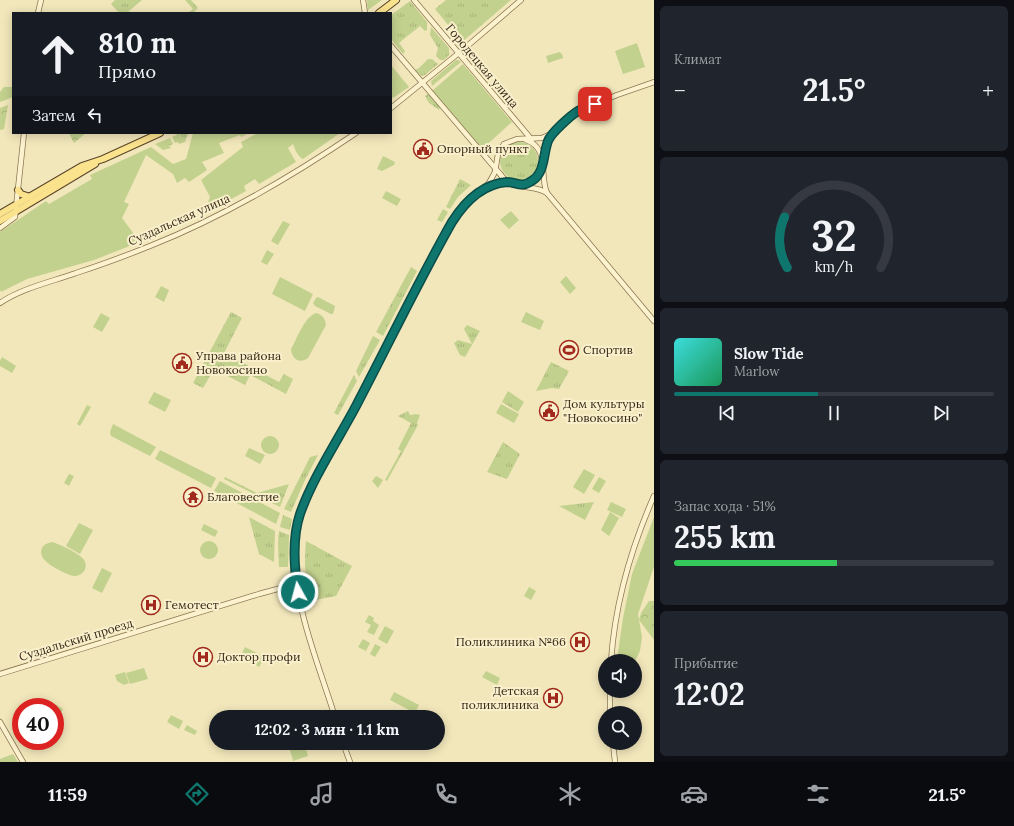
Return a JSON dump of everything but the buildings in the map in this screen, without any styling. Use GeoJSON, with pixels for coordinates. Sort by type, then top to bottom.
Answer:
{"type":"FeatureCollection","features":[{"type":"Feature","properties":{"kind":"main road"},"geometry":{"type":"LineString","coordinates":[[380,12],[396,0]]}},
{"type":"Feature","properties":{"kind":"main road"},"geometry":{"type":"LineString","coordinates":[[0,214],[82,166],[158,134]]}},
{"type":"Feature","properties":{"kind":"main road"},"geometry":{"type":"LineString","coordinates":[[0,221],[103,158]]}},
{"type":"Feature","properties":{"kind":"main road"},"geometry":{"type":"LineString","coordinates":[[18,190],[24,196],[30,196]]}},
{"type":"Feature","properties":{"kind":"street"},"geometry":{"type":"LineString","coordinates":[[38,12],[41,0]]}},
{"type":"Feature","properties":{"kind":"street","name":"Городецкая улица"},"geometry":{"type":"LineString","coordinates":[[414,0],[535,145]]}},
{"type":"Feature","properties":{"kind":"street"},"geometry":{"type":"LineString","coordinates":[[392,107],[459,54],[522,0]]}},
{"type":"Feature","properties":{"kind":"street"},"geometry":{"type":"LineString","coordinates":[[361,12],[363,1]]}},
{"type":"Feature","properties":{"kind":"street"},"geometry":{"type":"LineString","coordinates":[[363,1],[365,12]]}},
{"type":"Feature","properties":{"kind":"street"},"geometry":{"type":"LineString","coordinates":[[392,47],[501,175],[512,183],[547,193]]}},
{"type":"Feature","properties":{"kind":"street"},"geometry":{"type":"LineString","coordinates":[[480,192],[494,185],[512,183],[525,184],[534,180],[539,174],[543,163],[547,142],[555,132],[578,111],[654,82]]}},
{"type":"Feature","properties":{"kind":"street"},"geometry":{"type":"LineString","coordinates":[[333,710],[309,635],[296,584],[296,531],[300,513],[452,222],[466,204],[492,179],[499,151],[504,144],[512,140],[531,139],[547,136],[555,132]]}},
{"type":"Feature","properties":{"kind":"street"},"geometry":{"type":"LineString","coordinates":[[0,228],[15,217],[24,134]]}},
{"type":"Feature","properties":{"kind":"street","name":"Суздальская улица"},"geometry":{"type":"LineString","coordinates":[[0,302],[24,291],[98,266],[152,245],[200,224],[264,190],[354,134]]}},
{"type":"Feature","properties":{"kind":"street"},"geometry":{"type":"LineString","coordinates":[[521,139],[529,141],[535,145],[542,154],[544,186],[547,193],[654,321]]}},
{"type":"Feature","properties":{"kind":"street"},"geometry":{"type":"LineString","coordinates":[[497,158],[497,166],[501,175]]}},
{"type":"Feature","properties":{"kind":"street"},"geometry":{"type":"LineString","coordinates":[[612,654],[615,623],[625,578],[638,534],[654,496]]}},
{"type":"Feature","properties":{"kind":"street","name":"Суздальский проезд"},"geometry":{"type":"LineString","coordinates":[[0,674],[296,584]]}},
{"type":"Feature","properties":{"kind":"street"},"geometry":{"type":"LineString","coordinates":[[0,722],[23,762]]}},
{"type":"Feature","properties":{"kind":"street"},"geometry":{"type":"LineString","coordinates":[[346,750],[350,762]]}},
{"type":"Feature","properties":{"kind":"street"},"geometry":{"type":"LineString","coordinates":[[614,750],[615,762]]}},
{"type":"Feature","properties":{"kind":"green space"},"geometry":{"type":"Polygon","coordinates":[[[115,0],[142,0],[130,12],[118,12],[111,4],[115,0]]]}},
{"type":"Feature","properties":{"kind":"green space"},"geometry":{"type":"Polygon","coordinates":[[[185,0],[191,0],[198,8],[194,12],[189,12],[193,9],[185,0]]]}},
{"type":"Feature","properties":{"kind":"green space"},"geometry":{"type":"Polygon","coordinates":[[[367,0],[382,0],[368,10],[367,0]]]}},
{"type":"Feature","properties":{"kind":"green space"},"geometry":{"type":"Polygon","coordinates":[[[446,0],[511,0],[462,42],[435,9],[446,0]]]}},
{"type":"Feature","properties":{"kind":"green space"},"geometry":{"type":"Polygon","coordinates":[[[410,1],[427,22],[427,30],[425,31],[420,26],[399,43],[405,51],[403,54],[392,40],[392,14],[410,1]]]}},
{"type":"Feature","properties":{"kind":"green space"},"geometry":{"type":"Polygon","coordinates":[[[431,27],[449,48],[449,55],[444,60],[440,60],[436,56],[438,48],[430,35],[431,27]]]}},
{"type":"Feature","properties":{"kind":"green space"},"geometry":{"type":"Polygon","coordinates":[[[637,43],[645,67],[623,74],[615,51],[637,43]]]}},
{"type":"Feature","properties":{"kind":"green space"},"geometry":{"type":"Polygon","coordinates":[[[560,52],[563,58],[548,63],[546,56],[560,52]]]}},
{"type":"Feature","properties":{"kind":"green space"},"geometry":{"type":"Polygon","coordinates":[[[428,59],[432,59],[438,64],[425,75],[421,76],[415,70],[428,59]]]}},
{"type":"Feature","properties":{"kind":"green space"},"geometry":{"type":"Polygon","coordinates":[[[456,60],[461,62],[432,86],[431,81],[456,60]]]}},
{"type":"Feature","properties":{"kind":"green space"},"geometry":{"type":"Polygon","coordinates":[[[463,64],[512,122],[482,149],[432,91],[463,64]]]}},
{"type":"Feature","properties":{"kind":"green space"},"geometry":{"type":"Polygon","coordinates":[[[392,66],[409,87],[393,98],[392,97],[392,66]]]}},
{"type":"Feature","properties":{"kind":"green space"},"geometry":{"type":"Polygon","coordinates":[[[4,87],[12,87],[12,97],[0,102],[0,92],[4,87]]]}},
{"type":"Feature","properties":{"kind":"green space"},"geometry":{"type":"Polygon","coordinates":[[[428,94],[440,107],[439,110],[429,103],[425,96],[428,94]]]}},
{"type":"Feature","properties":{"kind":"green space"},"geometry":{"type":"Polygon","coordinates":[[[8,105],[4,129],[0,130],[0,108],[8,105]]]}},
{"type":"Feature","properties":{"kind":"green space"},"geometry":{"type":"Polygon","coordinates":[[[70,134],[85,134],[74,143],[70,134]]]}},
{"type":"Feature","properties":{"kind":"green space"},"geometry":{"type":"Polygon","coordinates":[[[178,134],[188,134],[185,142],[179,144],[178,142],[175,143],[172,137],[178,134]]]}},
{"type":"Feature","properties":{"kind":"green space"},"geometry":{"type":"Polygon","coordinates":[[[193,134],[247,134],[219,143],[224,153],[202,162],[207,170],[189,182],[185,178],[177,183],[173,174],[146,155],[124,202],[129,204],[122,218],[134,234],[145,240],[94,260],[27,279],[1,292],[0,232],[46,201],[49,204],[92,179],[90,175],[151,147],[173,164],[186,159],[193,134]]]}},
{"type":"Feature","properties":{"kind":"green space"},"geometry":{"type":"Polygon","coordinates":[[[256,134],[339,134],[303,159],[295,150],[293,144],[288,148],[296,162],[259,184],[255,179],[244,186],[246,191],[212,210],[208,202],[210,197],[201,180],[243,147],[241,142],[256,134]]]}},
{"type":"Feature","properties":{"kind":"green space"},"geometry":{"type":"Polygon","coordinates":[[[170,138],[173,144],[169,146],[171,148],[163,150],[155,144],[170,138]]]}},
{"type":"Feature","properties":{"kind":"green space"},"geometry":{"type":"Polygon","coordinates":[[[515,142],[523,142],[533,147],[537,154],[537,168],[533,175],[523,180],[515,180],[505,175],[503,172],[500,165],[500,157],[505,147],[508,145],[515,142]]]}},
{"type":"Feature","properties":{"kind":"green space"},"geometry":{"type":"Polygon","coordinates":[[[383,156],[395,162],[394,165],[382,171],[377,169],[383,156]]]}},
{"type":"Feature","properties":{"kind":"green space"},"geometry":{"type":"Polygon","coordinates":[[[460,179],[471,185],[458,197],[450,209],[446,207],[460,179]]]}},
{"type":"Feature","properties":{"kind":"green space"},"geometry":{"type":"Polygon","coordinates":[[[386,191],[401,199],[397,206],[382,198],[386,191]]]}},
{"type":"Feature","properties":{"kind":"green space"},"geometry":{"type":"Polygon","coordinates":[[[443,209],[448,212],[442,222],[437,220],[443,209]]]}},
{"type":"Feature","properties":{"kind":"green space"},"geometry":{"type":"Polygon","coordinates":[[[511,211],[519,220],[509,229],[500,220],[511,211]]]}},
{"type":"Feature","properties":{"kind":"green space"},"geometry":{"type":"Polygon","coordinates":[[[283,221],[290,224],[278,245],[271,241],[283,221]]]}},
{"type":"Feature","properties":{"kind":"green space"},"geometry":{"type":"Polygon","coordinates":[[[267,250],[274,254],[267,265],[261,262],[267,250]]]}},
{"type":"Feature","properties":{"kind":"green space"},"geometry":{"type":"Polygon","coordinates":[[[411,267],[417,271],[383,336],[376,332],[411,267]]]}},
{"type":"Feature","properties":{"kind":"green space"},"geometry":{"type":"Polygon","coordinates":[[[566,276],[576,288],[570,294],[560,282],[566,276]]]}},
{"type":"Feature","properties":{"kind":"green space"},"geometry":{"type":"Polygon","coordinates":[[[280,277],[313,294],[305,311],[272,294],[280,277]]]}},
{"type":"Feature","properties":{"kind":"green space"},"geometry":{"type":"Polygon","coordinates":[[[161,286],[169,290],[164,302],[155,297],[161,286]]]}},
{"type":"Feature","properties":{"kind":"green space"},"geometry":{"type":"Polygon","coordinates":[[[318,297],[335,306],[333,314],[315,306],[313,303],[318,297]]]}},
{"type":"Feature","properties":{"kind":"green space"},"geometry":{"type":"Polygon","coordinates":[[[231,312],[242,318],[224,353],[279,382],[284,374],[293,379],[286,394],[250,375],[245,385],[214,369],[203,388],[193,383],[231,312]]]}},
{"type":"Feature","properties":{"kind":"green space"},"geometry":{"type":"Polygon","coordinates":[[[526,312],[544,321],[540,330],[521,322],[526,312]]]}},
{"type":"Feature","properties":{"kind":"green space"},"geometry":{"type":"Polygon","coordinates":[[[101,313],[110,318],[102,332],[93,327],[101,313]]]}},
{"type":"Feature","properties":{"kind":"green space"},"geometry":{"type":"Polygon","coordinates":[[[317,313],[321,315],[326,325],[308,358],[299,361],[293,356],[291,349],[305,323],[309,318],[317,313]]]}},
{"type":"Feature","properties":{"kind":"green space"},"geometry":{"type":"Polygon","coordinates":[[[467,325],[480,331],[465,357],[460,355],[454,343],[458,340],[472,344],[464,329],[467,325]]]}},
{"type":"Feature","properties":{"kind":"green space"},"geometry":{"type":"Polygon","coordinates":[[[373,336],[380,340],[359,377],[356,371],[373,336]]]}},
{"type":"Feature","properties":{"kind":"green space"},"geometry":{"type":"Polygon","coordinates":[[[2,357],[16,366],[12,373],[0,366],[2,357]]]}},
{"type":"Feature","properties":{"kind":"green space"},"geometry":{"type":"Polygon","coordinates":[[[551,362],[569,371],[559,389],[552,388],[536,391],[551,362]]]}},
{"type":"Feature","properties":{"kind":"green space"},"geometry":{"type":"Polygon","coordinates":[[[239,368],[248,373],[245,379],[236,374],[239,368]]]}},
{"type":"Feature","properties":{"kind":"green space"},"geometry":{"type":"Polygon","coordinates":[[[354,375],[357,381],[338,415],[334,413],[354,375]]]}},
{"type":"Feature","properties":{"kind":"green space"},"geometry":{"type":"Polygon","coordinates":[[[508,391],[524,402],[518,412],[502,402],[508,391]]]}},
{"type":"Feature","properties":{"kind":"green space"},"geometry":{"type":"Polygon","coordinates":[[[154,392],[171,400],[165,412],[148,403],[154,392]]]}},
{"type":"Feature","properties":{"kind":"green space"},"geometry":{"type":"Polygon","coordinates":[[[501,404],[519,414],[514,423],[496,413],[501,404]]]}},
{"type":"Feature","properties":{"kind":"green space"},"geometry":{"type":"Polygon","coordinates":[[[87,405],[91,407],[80,426],[77,424],[87,405]]]}},
{"type":"Feature","properties":{"kind":"green space"},"geometry":{"type":"Polygon","coordinates":[[[408,411],[410,415],[420,415],[417,423],[418,425],[387,481],[385,480],[401,451],[398,449],[411,423],[398,416],[408,411]]]}},
{"type":"Feature","properties":{"kind":"green space"},"geometry":{"type":"Polygon","coordinates":[[[113,424],[156,447],[150,456],[111,436],[110,432],[113,424]]]}},
{"type":"Feature","properties":{"kind":"green space"},"geometry":{"type":"Polygon","coordinates":[[[270,436],[276,439],[279,445],[276,451],[270,454],[264,451],[261,445],[264,439],[270,436]]]}},
{"type":"Feature","properties":{"kind":"green space"},"geometry":{"type":"Polygon","coordinates":[[[503,442],[520,454],[507,479],[487,472],[503,442]]]}},
{"type":"Feature","properties":{"kind":"green space"},"geometry":{"type":"Polygon","coordinates":[[[249,448],[265,455],[260,464],[245,456],[249,448]]]}},
{"type":"Feature","properties":{"kind":"green space"},"geometry":{"type":"Polygon","coordinates":[[[160,450],[216,478],[211,488],[155,459],[160,450]]]}},
{"type":"Feature","properties":{"kind":"green space"},"geometry":{"type":"Polygon","coordinates":[[[318,455],[291,512],[284,509],[310,457],[318,455]]]}},
{"type":"Feature","properties":{"kind":"green space"},"geometry":{"type":"Polygon","coordinates":[[[584,469],[595,475],[584,494],[573,487],[584,469]]]}},
{"type":"Feature","properties":{"kind":"green space"},"geometry":{"type":"Polygon","coordinates":[[[69,474],[74,476],[69,486],[64,483],[69,474]]]}},
{"type":"Feature","properties":{"kind":"green space"},"geometry":{"type":"Polygon","coordinates":[[[376,476],[383,480],[378,488],[372,481],[376,476]]]}},
{"type":"Feature","properties":{"kind":"green space"},"geometry":{"type":"Polygon","coordinates":[[[225,477],[257,493],[289,484],[280,507],[224,479],[225,477]]]}},
{"type":"Feature","properties":{"kind":"green space"},"geometry":{"type":"Polygon","coordinates":[[[599,477],[606,481],[599,493],[592,489],[599,477]]]}},
{"type":"Feature","properties":{"kind":"green space"},"geometry":{"type":"Polygon","coordinates":[[[220,481],[280,513],[276,524],[214,491],[220,481]]]}},
{"type":"Feature","properties":{"kind":"green space"},"geometry":{"type":"Polygon","coordinates":[[[594,502],[585,520],[559,506],[594,502]]]}},
{"type":"Feature","properties":{"kind":"green space"},"geometry":{"type":"Polygon","coordinates":[[[611,502],[626,509],[622,517],[607,510],[611,502]]]}},
{"type":"Feature","properties":{"kind":"green space"},"geometry":{"type":"Polygon","coordinates":[[[610,512],[619,518],[609,536],[601,530],[610,512]]]}},
{"type":"Feature","properties":{"kind":"green space"},"geometry":{"type":"Polygon","coordinates":[[[283,515],[292,519],[290,530],[280,527],[283,515]]]}},
{"type":"Feature","properties":{"kind":"green space"},"geometry":{"type":"Polygon","coordinates":[[[249,517],[275,531],[274,562],[259,554],[249,517]]]}},
{"type":"Feature","properties":{"kind":"green space"},"geometry":{"type":"Polygon","coordinates":[[[654,517],[654,567],[638,614],[642,637],[640,651],[638,654],[618,654],[623,618],[632,574],[654,517]]]}},
{"type":"Feature","properties":{"kind":"green space"},"geometry":{"type":"Polygon","coordinates":[[[79,523],[93,530],[80,554],[66,546],[79,523]]]}},
{"type":"Feature","properties":{"kind":"green space"},"geometry":{"type":"Polygon","coordinates":[[[204,524],[218,531],[215,537],[201,530],[204,524]]]}},
{"type":"Feature","properties":{"kind":"green space"},"geometry":{"type":"Polygon","coordinates":[[[279,531],[289,535],[288,567],[279,567],[279,531]]]}},
{"type":"Feature","properties":{"kind":"green space"},"geometry":{"type":"Polygon","coordinates":[[[209,541],[215,544],[218,550],[215,556],[209,559],[203,556],[200,550],[203,544],[209,541]]]}},
{"type":"Feature","properties":{"kind":"green space"},"geometry":{"type":"Polygon","coordinates":[[[306,541],[352,566],[336,596],[310,601],[305,571],[306,541]]]}},
{"type":"Feature","properties":{"kind":"green space"},"geometry":{"type":"Polygon","coordinates":[[[52,542],[79,555],[84,560],[86,567],[83,573],[73,576],[50,565],[46,561],[41,553],[42,548],[48,543],[52,542]]]}},
{"type":"Feature","properties":{"kind":"green space"},"geometry":{"type":"Polygon","coordinates":[[[102,568],[112,573],[102,593],[92,588],[102,568]]]}},
{"type":"Feature","properties":{"kind":"green space"},"geometry":{"type":"Polygon","coordinates":[[[529,587],[536,591],[531,600],[524,596],[529,587]]]}},
{"type":"Feature","properties":{"kind":"green space"},"geometry":{"type":"Polygon","coordinates":[[[649,601],[654,601],[654,640],[639,620],[641,613],[649,601]]]}},
{"type":"Feature","properties":{"kind":"green space"},"geometry":{"type":"Polygon","coordinates":[[[369,615],[374,618],[373,621],[379,625],[374,635],[367,632],[371,625],[365,622],[369,615]]]}},
{"type":"Feature","properties":{"kind":"green space"},"geometry":{"type":"Polygon","coordinates":[[[385,626],[394,631],[387,644],[378,639],[385,626]]]}},
{"type":"Feature","properties":{"kind":"green space"},"geometry":{"type":"Polygon","coordinates":[[[363,639],[370,643],[366,651],[358,647],[363,639]]]}},
{"type":"Feature","properties":{"kind":"green space"},"geometry":{"type":"Polygon","coordinates":[[[375,644],[381,647],[375,657],[370,654],[375,644]]]}},
{"type":"Feature","properties":{"kind":"green space"},"geometry":{"type":"Polygon","coordinates":[[[245,647],[265,657],[259,667],[240,657],[245,647]]]}},
{"type":"Feature","properties":{"kind":"green space"},"geometry":{"type":"Polygon","coordinates":[[[144,668],[148,679],[130,684],[126,673],[144,668]]]}},
{"type":"Feature","properties":{"kind":"green space"},"geometry":{"type":"Polygon","coordinates":[[[486,671],[500,678],[497,685],[482,677],[486,671]]]}},
{"type":"Feature","properties":{"kind":"green space"},"geometry":{"type":"Polygon","coordinates":[[[125,672],[129,683],[124,685],[117,681],[115,675],[125,672]]]}},
{"type":"Feature","properties":{"kind":"green space"},"geometry":{"type":"Polygon","coordinates":[[[394,692],[419,705],[416,710],[409,710],[390,700],[394,692]]]}},
{"type":"Feature","properties":{"kind":"green space"},"geometry":{"type":"Polygon","coordinates":[[[171,715],[183,721],[179,729],[167,722],[171,715]]]}},
{"type":"Feature","properties":{"kind":"green space"},"geometry":{"type":"Polygon","coordinates":[[[187,725],[197,731],[195,735],[184,730],[187,725]]]}},
{"type":"Feature","properties":{"kind":"green space"},"geometry":{"type":"Polygon","coordinates":[[[290,750],[306,750],[308,756],[293,761],[290,750]]]}},
{"type":"Feature","properties":{"kind":"green space"},"geometry":{"type":"Polygon","coordinates":[[[13,754],[18,762],[0,762],[0,759],[13,754]]]}},
{"type":"Feature","properties":{"kind":"place","name":"Опорный пункт"},"geometry":{"type":"Point","coordinates":[423,149]}},
{"type":"Feature","properties":{"kind":"place","name":"Спортив"},"geometry":{"type":"Point","coordinates":[569,350]}},
{"type":"Feature","properties":{"kind":"place","name":"Управа района Новокосино"},"geometry":{"type":"Point","coordinates":[182,363]}},
{"type":"Feature","properties":{"kind":"place","name":"Дом культуры \"Новокосино\""},"geometry":{"type":"Point","coordinates":[549,411]}},
{"type":"Feature","properties":{"kind":"place","name":"Благовестие"},"geometry":{"type":"Point","coordinates":[193,497]}},
{"type":"Feature","properties":{"kind":"place","name":"Гемотест"},"geometry":{"type":"Point","coordinates":[151,605]}},
{"type":"Feature","properties":{"kind":"place","name":"Поликлиника №66"},"geometry":{"type":"Point","coordinates":[580,642]}},
{"type":"Feature","properties":{"kind":"place","name":"Доктор профи"},"geometry":{"type":"Point","coordinates":[203,657]}},
{"type":"Feature","properties":{"kind":"place","name":"Детская поликлиника"},"geometry":{"type":"Point","coordinates":[553,698]}},
{"type":"Feature","properties":{"kind":"route"},"geometry":{"type":"LineString","coordinates":[[298,592],[295,547],[296,531],[300,513],[319,473],[372,376],[388,342],[456,215],[476,194],[494,185],[510,182],[521,185],[534,180],[541,171],[547,142],[549,139],[578,111],[595,104]]}}]}
